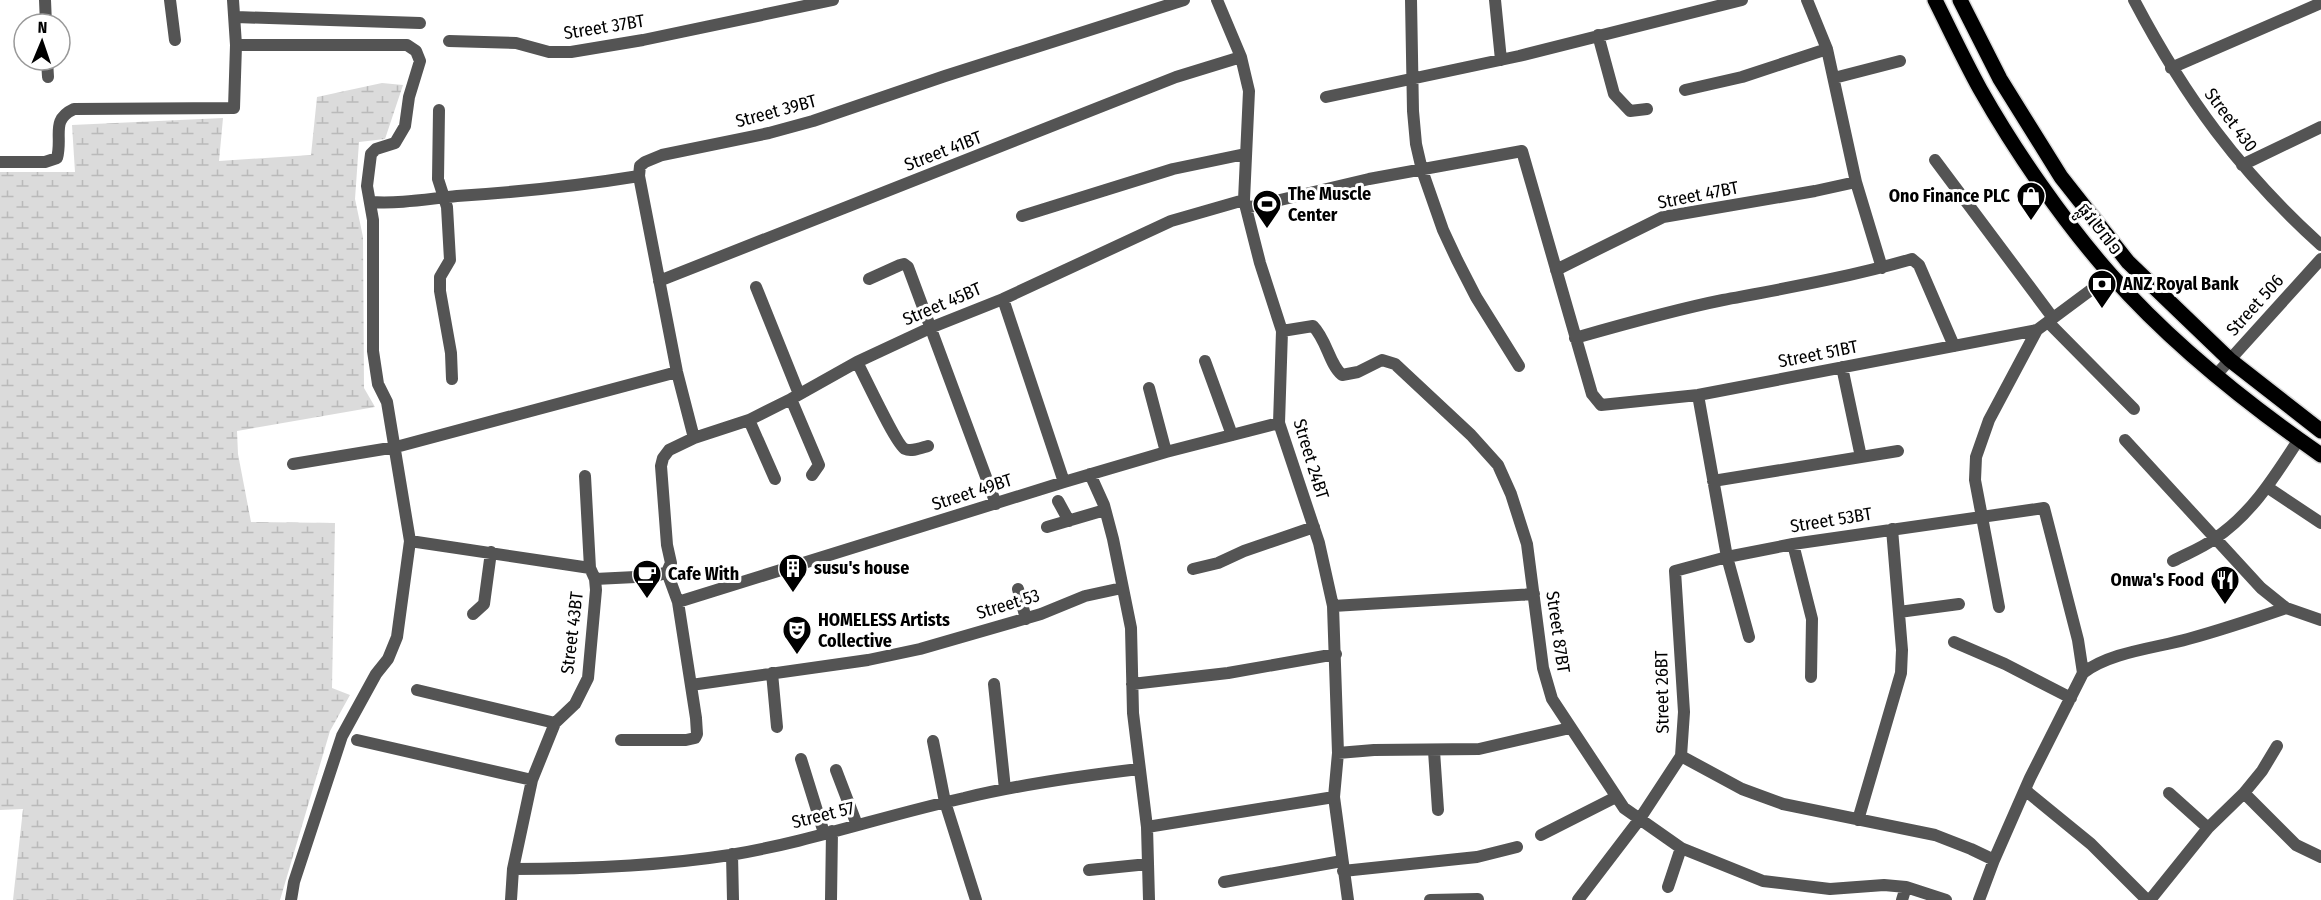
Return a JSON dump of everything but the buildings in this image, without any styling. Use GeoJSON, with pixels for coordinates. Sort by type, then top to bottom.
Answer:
{"type":"FeatureCollection","features":[{"type":"Feature","properties":{"kind":"main road","name":"ផ្លូវ ២៧១"},"geometry":{"type":"LineString","coordinates":[[1935,0],[1980,90],[2038,181],[2110,275],[2160,325],[2216,375],[2298,440],[2321,455]]}},
{"type":"Feature","properties":{"kind":"main road","name":"ផ្លូវ ២៧១"},"geometry":{"type":"LineString","coordinates":[[1960,0],[2000,79],[2061,177],[2128,262],[2230,360],[2321,432]]}},
{"type":"Feature","properties":{"kind":"street"},"geometry":{"type":"LineString","coordinates":[[170,0],[175,40]]}},
{"type":"Feature","properties":{"kind":"street"},"geometry":{"type":"LineString","coordinates":[[0,162],[45,162],[57,158],[60,146],[59,122],[64,113],[74,109],[234,108],[236,17],[233,0]]}},
{"type":"Feature","properties":{"kind":"street","name":"Street 37BT"},"geometry":{"type":"LineString","coordinates":[[449,40],[506,42],[549,52],[571,52],[643,40],[801,4],[833,0]]}},
{"type":"Feature","properties":{"kind":"street","name":"Street 39BT"},"geometry":{"type":"LineString","coordinates":[[639,176],[640,166],[662,155],[769,133],[813,121],[945,76],[1185,0]]}},
{"type":"Feature","properties":{"kind":"street","name":"Street 24BT"},"geometry":{"type":"LineString","coordinates":[[1217,0],[1241,57],[1249,91],[1245,204],[1260,263],[1282,331],[1279,423],[1314,527],[1329,580],[1333,606],[1338,753],[1334,797],[1348,900]]}},
{"type":"Feature","properties":{"kind":"street"},"geometry":{"type":"LineString","coordinates":[[1411,0],[1413,111],[1416,144],[1422,170],[1443,230],[1457,260],[1476,297],[1519,366]]}},
{"type":"Feature","properties":{"kind":"street"},"geometry":{"type":"LineString","coordinates":[[1495,0],[1501,60]]}},
{"type":"Feature","properties":{"kind":"street"},"geometry":{"type":"LineString","coordinates":[[1326,98],[1366,87],[1413,80],[1501,60],[1743,0]]}},
{"type":"Feature","properties":{"kind":"street"},"geometry":{"type":"LineString","coordinates":[[1807,0],[1827,49],[1856,182],[1882,268]]}},
{"type":"Feature","properties":{"kind":"street","name":"Street 430"},"geometry":{"type":"LineString","coordinates":[[2134,0],[2171,68],[2205,118],[2242,165],[2283,211],[2321,245]]}},
{"type":"Feature","properties":{"kind":"street"},"geometry":{"type":"LineString","coordinates":[[2171,68],[2321,3]]}},
{"type":"Feature","properties":{"kind":"street"},"geometry":{"type":"LineString","coordinates":[[236,17],[420,23]]}},
{"type":"Feature","properties":{"kind":"street"},"geometry":{"type":"LineString","coordinates":[[1598,35],[1614,94],[1630,111],[1647,109]]}},
{"type":"Feature","properties":{"kind":"street"},"geometry":{"type":"LineString","coordinates":[[236,45],[407,45],[416,51],[420,61],[405,126],[395,143],[376,149],[371,154],[367,186],[373,220],[372,318],[375,370],[378,384],[387,402],[410,541],[397,638],[388,659],[376,674],[342,736],[294,882],[291,900]]}},
{"type":"Feature","properties":{"kind":"street"},"geometry":{"type":"LineString","coordinates":[[1685,90],[1742,77],[1827,49]]}},
{"type":"Feature","properties":{"kind":"street","name":"Street 41BT"},"geometry":{"type":"LineString","coordinates":[[659,281],[1176,77],[1241,57]]}},
{"type":"Feature","properties":{"kind":"street"},"geometry":{"type":"LineString","coordinates":[[1834,78],[1899,61]]}},
{"type":"Feature","properties":{"kind":"street"},"geometry":{"type":"LineString","coordinates":[[48,72],[48,77]]}},
{"type":"Feature","properties":{"kind":"street"},"geometry":{"type":"LineString","coordinates":[[439,110],[438,179],[445,198],[450,260],[440,277],[440,291],[451,353],[452,379]]}},
{"type":"Feature","properties":{"kind":"street"},"geometry":{"type":"LineString","coordinates":[[2242,165],[2321,127]]}},
{"type":"Feature","properties":{"kind":"street","name":"Street 45BT"},"geometry":{"type":"LineString","coordinates":[[668,572],[671,563],[666,534],[661,466],[669,450],[694,438],[749,420],[857,362],[1172,221],[1369,179],[1522,151],[1556,270]]}},
{"type":"Feature","properties":{"kind":"street"},"geometry":{"type":"LineString","coordinates":[[1022,216],[1173,169],[1245,154]]}},
{"type":"Feature","properties":{"kind":"street"},"geometry":{"type":"LineString","coordinates":[[1935,160],[2050,320],[2134,409]]}},
{"type":"Feature","properties":{"kind":"street"},"geometry":{"type":"LineString","coordinates":[[370,202],[397,204],[568,188],[639,176],[677,372],[694,438]]}},
{"type":"Feature","properties":{"kind":"street","name":"Street 47BT"},"geometry":{"type":"LineString","coordinates":[[1556,270],[1663,217],[1856,182]]}},
{"type":"Feature","properties":{"kind":"street"},"geometry":{"type":"LineString","coordinates":[[1556,270],[1575,338],[1650,316],[1838,279],[1912,259],[1916,261],[1954,346]]}},
{"type":"Feature","properties":{"kind":"street","name":"Street 506"},"geometry":{"type":"LineString","coordinates":[[2216,375],[2321,259]]}},
{"type":"Feature","properties":{"kind":"street"},"geometry":{"type":"LineString","coordinates":[[869,279],[900,265],[906,265],[996,504]]}},
{"type":"Feature","properties":{"kind":"street"},"geometry":{"type":"LineString","coordinates":[[1999,607],[1975,480],[1976,458],[1989,420],[2037,330],[2110,275]]}},
{"type":"Feature","properties":{"kind":"street"},"geometry":{"type":"LineString","coordinates":[[756,287],[819,465],[812,476]]}},
{"type":"Feature","properties":{"kind":"street"},"geometry":{"type":"LineString","coordinates":[[1002,299],[1064,482]]}},
{"type":"Feature","properties":{"kind":"street","name":"Street 87BT"},"geometry":{"type":"LineString","coordinates":[[1282,331],[1313,326],[1342,375],[1358,372],[1382,360],[1395,364],[1471,435],[1498,465],[1511,494],[1527,544],[1543,668],[1552,699],[1624,808],[1681,848],[1763,881],[1830,894],[1884,885],[1906,887],[1946,900]]}},
{"type":"Feature","properties":{"kind":"street","name":"Street 51BT"},"geometry":{"type":"LineString","coordinates":[[1575,338],[1592,394],[1597,402],[1605,405],[1698,395],[2037,330]]}},
{"type":"Feature","properties":{"kind":"street"},"geometry":{"type":"LineString","coordinates":[[1206,361],[1232,435]]}},
{"type":"Feature","properties":{"kind":"street"},"geometry":{"type":"LineString","coordinates":[[857,362],[878,400],[894,439],[902,448],[910,450],[928,446]]}},
{"type":"Feature","properties":{"kind":"street"},"geometry":{"type":"LineString","coordinates":[[1842,367],[1861,457]]}},
{"type":"Feature","properties":{"kind":"street"},"geometry":{"type":"LineString","coordinates":[[293,464],[396,447],[677,372]]}},
{"type":"Feature","properties":{"kind":"street"},"geometry":{"type":"LineString","coordinates":[[1149,388],[1166,452]]}},
{"type":"Feature","properties":{"kind":"street"},"geometry":{"type":"LineString","coordinates":[[1698,395],[1727,557],[1749,637]]}},
{"type":"Feature","properties":{"kind":"street"},"geometry":{"type":"LineString","coordinates":[[749,420],[775,479]]}},
{"type":"Feature","properties":{"kind":"street","name":"Street 49BT"},"geometry":{"type":"LineString","coordinates":[[678,602],[1090,474],[1279,423]]}},
{"type":"Feature","properties":{"kind":"street"},"geometry":{"type":"LineString","coordinates":[[2173,561],[2215,539],[2244,515],[2267,487],[2298,440]]}},
{"type":"Feature","properties":{"kind":"street"},"geometry":{"type":"LineString","coordinates":[[2125,441],[2261,588],[2286,608],[2321,620]]}},
{"type":"Feature","properties":{"kind":"street"},"geometry":{"type":"LineString","coordinates":[[1713,481],[1898,451]]}},
{"type":"Feature","properties":{"kind":"street"},"geometry":{"type":"LineString","coordinates":[[1090,474],[1105,510],[1113,539],[1131,628],[1132,684],[1139,769],[1147,827],[1149,900]]}},
{"type":"Feature","properties":{"kind":"street"},"geometry":{"type":"LineString","coordinates":[[410,541],[491,552],[593,573],[585,476]]}},
{"type":"Feature","properties":{"kind":"street"},"geometry":{"type":"LineString","coordinates":[[2267,487],[2321,524]]}},
{"type":"Feature","properties":{"kind":"street"},"geometry":{"type":"LineString","coordinates":[[1058,501],[1069,521]]}},
{"type":"Feature","properties":{"kind":"street","name":"Street 53BT"},"geometry":{"type":"LineString","coordinates":[[1687,567],[1793,544],[2044,508],[2073,620],[2083,673]]}},
{"type":"Feature","properties":{"kind":"street"},"geometry":{"type":"LineString","coordinates":[[1047,527],[1105,510]]}},
{"type":"Feature","properties":{"kind":"street"},"geometry":{"type":"LineString","coordinates":[[1193,569],[1218,563],[1244,551],[1314,527]]}},
{"type":"Feature","properties":{"kind":"street"},"geometry":{"type":"LineString","coordinates":[[1858,820],[1901,673],[1902,650],[1892,529]]}},
{"type":"Feature","properties":{"kind":"street"},"geometry":{"type":"LineString","coordinates":[[1793,544],[1812,619],[1811,677]]}},
{"type":"Feature","properties":{"kind":"street"},"geometry":{"type":"LineString","coordinates":[[473,614],[484,604],[491,552]]}},
{"type":"Feature","properties":{"kind":"street","name":"Street 26BT"},"geometry":{"type":"LineString","coordinates":[[1578,900],[1639,820],[1681,756],[1684,712],[1675,571],[1687,567]]}},
{"type":"Feature","properties":{"kind":"street"},"geometry":{"type":"LineString","coordinates":[[621,740],[695,738],[697,734],[678,602],[668,572]]}},
{"type":"Feature","properties":{"kind":"street","name":"Street 43BT"},"geometry":{"type":"LineString","coordinates":[[511,900],[513,869],[532,780],[555,723],[575,704],[588,678],[593,573],[656,576],[668,572]]}},
{"type":"Feature","properties":{"kind":"street","name":"Street 53"},"geometry":{"type":"LineString","coordinates":[[691,685],[868,660],[909,651],[1026,619],[1085,596],[1122,588]]}},
{"type":"Feature","properties":{"kind":"street"},"geometry":{"type":"LineString","coordinates":[[1018,589],[1026,619]]}},
{"type":"Feature","properties":{"kind":"street"},"geometry":{"type":"LineString","coordinates":[[1333,606],[1534,594]]}},
{"type":"Feature","properties":{"kind":"street"},"geometry":{"type":"LineString","coordinates":[[1899,612],[1959,604]]}},
{"type":"Feature","properties":{"kind":"street"},"geometry":{"type":"LineString","coordinates":[[1979,900],[2025,790],[2083,673],[2094,665],[2119,656],[2208,634],[2286,608]]}},
{"type":"Feature","properties":{"kind":"street"},"geometry":{"type":"LineString","coordinates":[[1954,642],[2005,664],[2071,698]]}},
{"type":"Feature","properties":{"kind":"street"},"geometry":{"type":"LineString","coordinates":[[1132,684],[1228,673],[1336,654]]}},
{"type":"Feature","properties":{"kind":"street"},"geometry":{"type":"LineString","coordinates":[[772,673],[777,727]]}},
{"type":"Feature","properties":{"kind":"street"},"geometry":{"type":"LineString","coordinates":[[994,684],[1005,789]]}},
{"type":"Feature","properties":{"kind":"street"},"geometry":{"type":"LineString","coordinates":[[417,690],[555,723]]}},
{"type":"Feature","properties":{"kind":"street"},"geometry":{"type":"LineString","coordinates":[[1338,753],[1374,750],[1479,749],[1570,728]]}},
{"type":"Feature","properties":{"kind":"street"},"geometry":{"type":"LineString","coordinates":[[357,740],[532,780]]}},
{"type":"Feature","properties":{"kind":"street"},"geometry":{"type":"LineString","coordinates":[[933,741],[945,802],[975,900]]}},
{"type":"Feature","properties":{"kind":"street"},"geometry":{"type":"LineString","coordinates":[[2025,790],[2091,844],[2149,900],[2208,828],[2244,793],[2262,771],[2277,746]]}},
{"type":"Feature","properties":{"kind":"street"},"geometry":{"type":"LineString","coordinates":[[1434,751],[1438,810]]}},
{"type":"Feature","properties":{"kind":"street"},"geometry":{"type":"LineString","coordinates":[[1681,756],[1742,789],[1783,804],[1858,820],[1905,827],[1935,835],[1994,860]]}},
{"type":"Feature","properties":{"kind":"street"},"geometry":{"type":"LineString","coordinates":[[801,759],[828,832],[831,900]]}},
{"type":"Feature","properties":{"kind":"street","name":"Street 57"},"geometry":{"type":"LineString","coordinates":[[513,869],[673,862],[732,854],[1005,789],[1139,769]]}},
{"type":"Feature","properties":{"kind":"street"},"geometry":{"type":"LineString","coordinates":[[837,770],[857,825]]}},
{"type":"Feature","properties":{"kind":"street"},"geometry":{"type":"LineString","coordinates":[[2169,793],[2208,828]]}},
{"type":"Feature","properties":{"kind":"street"},"geometry":{"type":"LineString","coordinates":[[2244,793],[2296,845],[2321,857]]}},
{"type":"Feature","properties":{"kind":"street"},"geometry":{"type":"LineString","coordinates":[[1147,827],[1334,797]]}},
{"type":"Feature","properties":{"kind":"street"},"geometry":{"type":"LineString","coordinates":[[1541,835],[1616,797]]}},
{"type":"Feature","properties":{"kind":"street"},"geometry":{"type":"LineString","coordinates":[[1224,882],[1343,866],[1477,857],[1517,847]]}},
{"type":"Feature","properties":{"kind":"street"},"geometry":{"type":"LineString","coordinates":[[1668,887],[1681,848]]}},
{"type":"Feature","properties":{"kind":"street"},"geometry":{"type":"LineString","coordinates":[[732,854],[734,900]]}},
{"type":"Feature","properties":{"kind":"street"},"geometry":{"type":"LineString","coordinates":[[1089,870],[1148,864]]}},
{"type":"Feature","properties":{"kind":"street"},"geometry":{"type":"LineString","coordinates":[[1902,900],[1906,887]]}},
{"type":"Feature","properties":{"kind":"street"},"geometry":{"type":"LineString","coordinates":[[1430,900],[1478,900]]}},
{"type":"Feature","properties":{"kind":"green space"},"geometry":{"type":"Polygon","coordinates":[[[382,83],[403,85],[385,139],[359,142],[355,199],[363,237],[364,388],[375,407],[237,431],[238,454],[251,522],[335,523],[332,688],[350,695],[330,731],[280,900],[13,900],[23,809],[0,810],[0,172],[75,172],[72,125],[223,118],[219,161],[311,155],[317,97],[382,83]]]}},
{"type":"Feature","properties":{"kind":"place","name":"Ono Finance PLC"},"geometry":{"type":"Point","coordinates":[2031,222]}},
{"type":"Feature","properties":{"kind":"place","name":"The Muscle Center"},"geometry":{"type":"Point","coordinates":[1267,230]}},
{"type":"Feature","properties":{"kind":"place","name":"ANZ Royal Bank"},"geometry":{"type":"Point","coordinates":[2102,310]}},
{"type":"Feature","properties":{"kind":"place","name":"susu's house"},"geometry":{"type":"Point","coordinates":[793,594]}},
{"type":"Feature","properties":{"kind":"place","name":"Cafe With"},"geometry":{"type":"Point","coordinates":[647,600]}},
{"type":"Feature","properties":{"kind":"place","name":"Onwa's Food"},"geometry":{"type":"Point","coordinates":[2225,606]}},
{"type":"Feature","properties":{"kind":"place","name":"HOMELESS Artists Collective"},"geometry":{"type":"Point","coordinates":[797,656]}}]}
